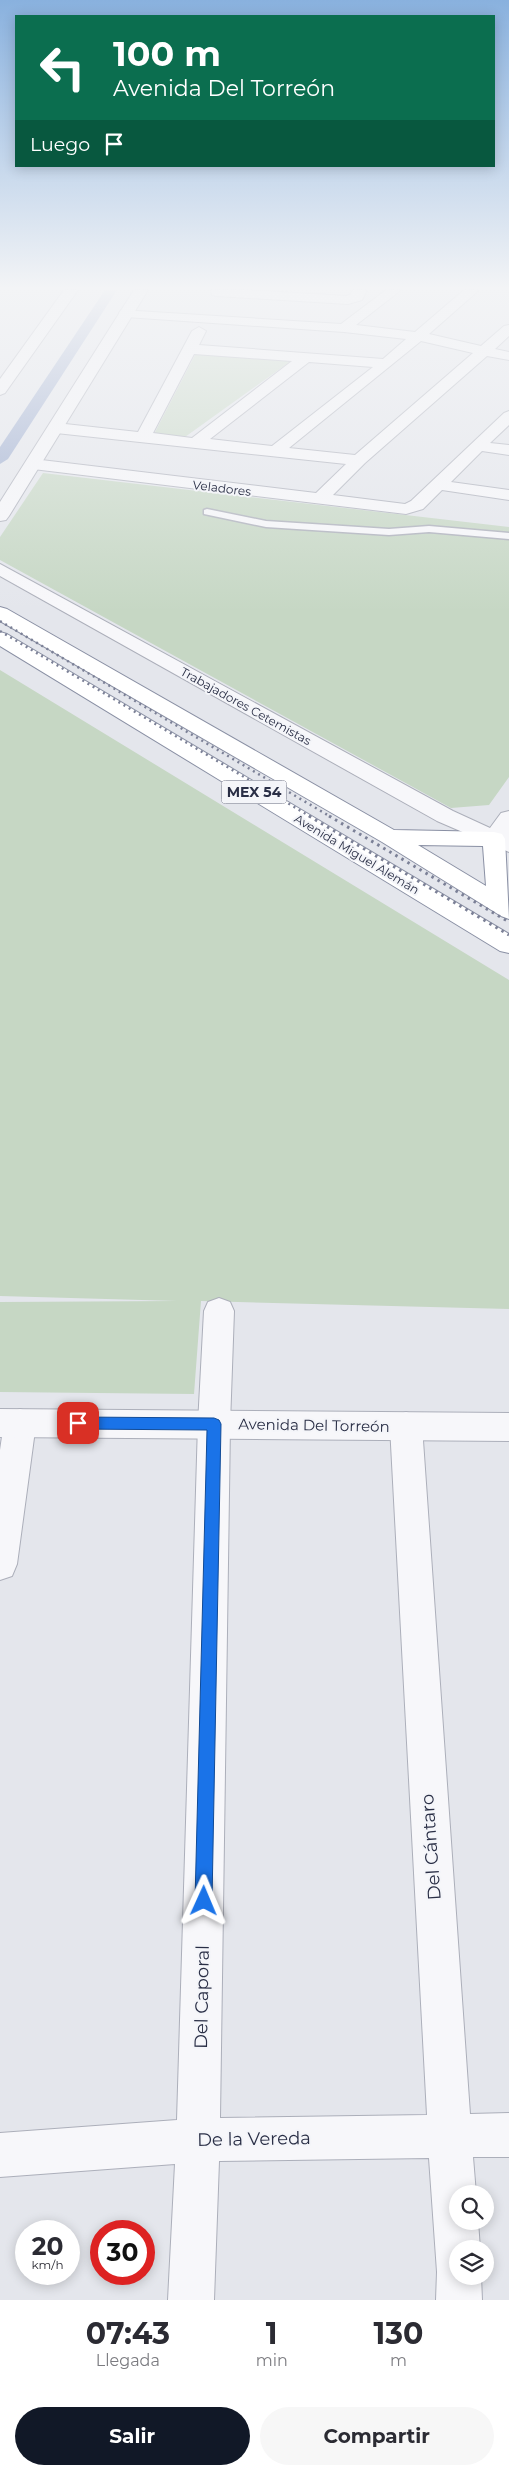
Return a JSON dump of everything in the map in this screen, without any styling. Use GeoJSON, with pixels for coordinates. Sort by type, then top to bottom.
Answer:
{"type":"FeatureCollection","features":[{"type":"Feature","properties":{"kind":"highway","name":"Avenida Miguel Alemán"},"geometry":{"type":"LineString","coordinates":[[0,613],[390,837],[506,909]]}},
{"type":"Feature","properties":{"kind":"highway","name":"Avenida Miguel Alemán"},"geometry":{"type":"LineString","coordinates":[[0,638],[509,945]]}},
{"type":"Feature","properties":{"kind":"highway"},"geometry":{"type":"LineString","coordinates":[[390,837],[504,841],[495,877],[506,909]]}},
{"type":"Feature","properties":{"kind":"street"},"geometry":{"type":"LineString","coordinates":[[0,516],[75,397]]}},
{"type":"Feature","properties":{"kind":"street"},"geometry":{"type":"LineString","coordinates":[[143,437],[164,397]]}},
{"type":"Feature","properties":{"kind":"street"},"geometry":{"type":"LineString","coordinates":[[195,443],[254,397]]}},
{"type":"Feature","properties":{"kind":"street"},"geometry":{"type":"LineString","coordinates":[[274,452],[344,397]]}},
{"type":"Feature","properties":{"kind":"street"},"geometry":{"type":"LineString","coordinates":[[319,500],[360,460],[431,397]]}},
{"type":"Feature","properties":{"kind":"street"},"geometry":{"type":"LineString","coordinates":[[439,485],[509,416]]}},
{"type":"Feature","properties":{"kind":"street"},"geometry":{"type":"LineString","coordinates":[[56,428],[360,460]]}},
{"type":"Feature","properties":{"kind":"street"},"geometry":{"type":"LineString","coordinates":[[478,446],[509,450]]}},
{"type":"Feature","properties":{"kind":"street","name":"Veladores"},"geometry":{"type":"LineString","coordinates":[[33,464],[401,510],[411,509],[439,485]]}},
{"type":"Feature","properties":{"kind":"street"},"geometry":{"type":"LineString","coordinates":[[439,485],[509,495]]}},
{"type":"Feature","properties":{"kind":"street","name":"Trabajadores Cetemistas"},"geometry":{"type":"LineString","coordinates":[[0,569],[428,806],[504,841]]}},
{"type":"Feature","properties":{"kind":"street"},"geometry":{"type":"LineString","coordinates":[[504,841],[509,818]]}},
{"type":"Feature","properties":{"kind":"street","name":"Del Caporal"},"geometry":{"type":"LineString","coordinates":[[191,2300],[198,2140],[214,1424],[219,1311]]}},
{"type":"Feature","properties":{"kind":"street"},"geometry":{"type":"LineString","coordinates":[[0,1564],[10,1423]]}},
{"type":"Feature","properties":{"kind":"street","name":"Avenida Del Torreón"},"geometry":{"type":"LineString","coordinates":[[10,1423],[509,1427]]}},
{"type":"Feature","properties":{"kind":"street","name":"Del Cántaro"},"geometry":{"type":"LineString","coordinates":[[406,1426],[456,2240]]}},
{"type":"Feature","properties":{"kind":"street","name":"De la Vereda"},"geometry":{"type":"LineString","coordinates":[[0,2155],[198,2140],[509,2135]]}},
{"type":"Feature","properties":{"kind":"street"},"geometry":{"type":"LineString","coordinates":[[459,2285],[460,2300]]}},
{"type":"Feature","properties":{"kind":"lane"},"geometry":{"type":"LineString","coordinates":[[207,512],[266,524],[389,532],[430,528],[509,536]]}},
{"type":"Feature","properties":{"kind":"green space"},"geometry":{"type":"Polygon","coordinates":[[[173,397],[240,397],[185,437],[154,434],[173,397]]]}},
{"type":"Feature","properties":{"kind":"green space"},"geometry":{"type":"Polygon","coordinates":[[[43,473],[509,527],[509,777],[489,805],[451,808],[0,560],[0,537],[43,473]]]}},
{"type":"Feature","properties":{"kind":"green space"},"geometry":{"type":"Polygon","coordinates":[[[0,670],[509,980],[509,1309],[201,1301],[194,1394],[0,1392],[0,1302],[177,1301],[0,1296],[0,670]]]}},
{"type":"Feature","properties":{"kind":"waterway"},"geometry":{"type":"LineString","coordinates":[[0,459],[41,397]]}},
{"type":"Feature","properties":{"kind":"railway"},"geometry":{"type":"LineString","coordinates":[[0,621],[331,817]]}},
{"type":"Feature","properties":{"kind":"railway"},"geometry":{"type":"LineString","coordinates":[[0,631],[311,817]]}},
{"type":"Feature","properties":{"kind":"railway"},"geometry":{"type":"LineString","coordinates":[[309,816],[509,935]]}},
{"type":"Feature","properties":{"kind":"railway"},"geometry":{"type":"LineString","coordinates":[[329,816],[509,922]]}},
{"type":"Feature","properties":{"kind":"route"},"geometry":{"type":"LineString","coordinates":[[78,1423],[214,1424],[204,1901]]}}]}
